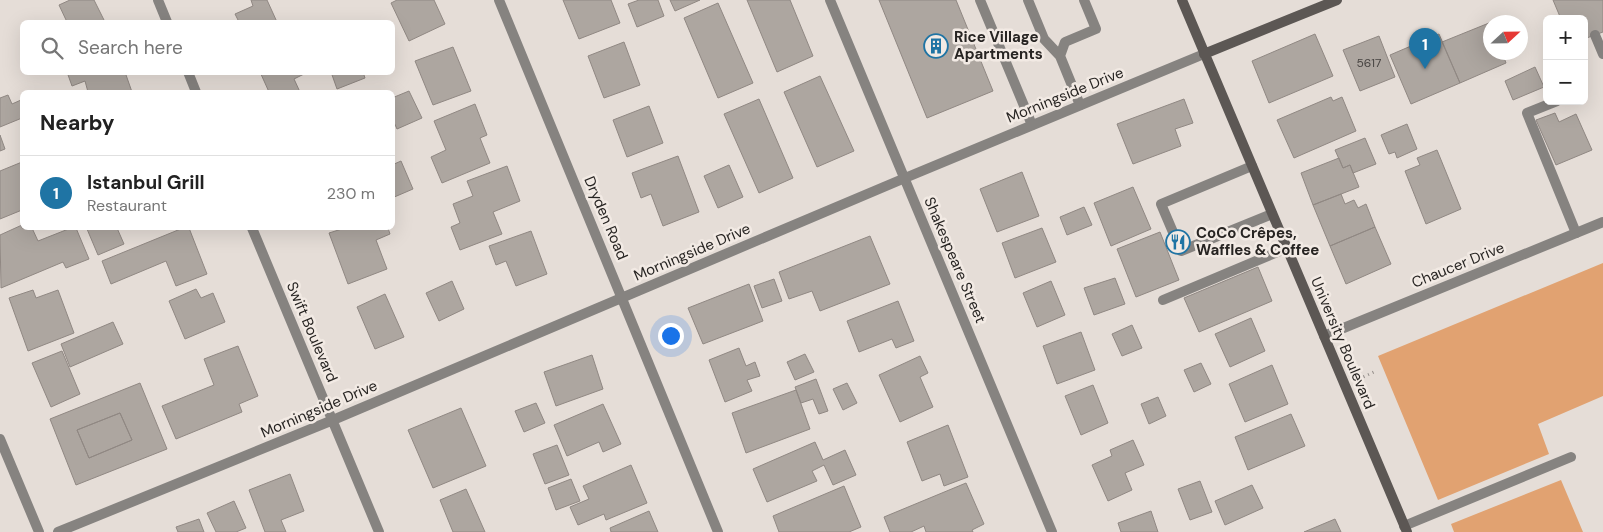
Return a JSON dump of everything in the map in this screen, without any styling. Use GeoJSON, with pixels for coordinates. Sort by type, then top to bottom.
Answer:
{"type":"FeatureCollection","features":[{"type":"Feature","properties":{"kind":"main road","name":"University Boulevard"},"geometry":{"type":"LineString","coordinates":[[1182,0],[1406,529]]}},
{"type":"Feature","properties":{"kind":"main road","name":"Morningside Drive"},"geometry":{"type":"LineString","coordinates":[[1204,54],[1337,0]]}},
{"type":"Feature","properties":{"kind":"street"},"geometry":{"type":"LineString","coordinates":[[158,0],[166,20]]}},
{"type":"Feature","properties":{"kind":"street","name":"Dryden Road"},"geometry":{"type":"LineString","coordinates":[[498,0],[718,532]]}},
{"type":"Feature","properties":{"kind":"street","name":"Shakespeare Street"},"geometry":{"type":"LineString","coordinates":[[830,0],[1052,532]]}},
{"type":"Feature","properties":{"kind":"street"},"geometry":{"type":"LineString","coordinates":[[980,0],[1032,125]]}},
{"type":"Feature","properties":{"kind":"street"},"geometry":{"type":"LineString","coordinates":[[1028,0],[1044,39],[1060,56],[1080,105]]}},
{"type":"Feature","properties":{"kind":"street"},"geometry":{"type":"LineString","coordinates":[[1060,56],[1065,42],[1096,29],[1084,0]]}},
{"type":"Feature","properties":{"kind":"street"},"geometry":{"type":"LineString","coordinates":[[1595,35],[1603,54]]}},
{"type":"Feature","properties":{"kind":"street","name":"Morningside Drive"},"geometry":{"type":"LineString","coordinates":[[58,532],[333,420],[905,178],[1204,54]]}},
{"type":"Feature","properties":{"kind":"street"},"geometry":{"type":"LineString","coordinates":[[189,75],[195,90]]}},
{"type":"Feature","properties":{"kind":"street"},"geometry":{"type":"LineString","coordinates":[[1546,105],[1528,112],[1576,233]]}},
{"type":"Feature","properties":{"kind":"street"},"geometry":{"type":"LineString","coordinates":[[1252,166],[1161,204],[1181,251],[1272,214]]}},
{"type":"Feature","properties":{"kind":"street","name":"Chaucer Drive"},"geometry":{"type":"LineString","coordinates":[[1324,336],[1603,222]]}},
{"type":"Feature","properties":{"kind":"street","name":"Swift Boulevard"},"geometry":{"type":"LineString","coordinates":[[253,230],[379,532]]}},
{"type":"Feature","properties":{"kind":"street"},"geometry":{"type":"LineString","coordinates":[[1163,300],[1287,248]]}},
{"type":"Feature","properties":{"kind":"street"},"geometry":{"type":"LineString","coordinates":[[0,439],[39,532]]}},
{"type":"Feature","properties":{"kind":"street"},"geometry":{"type":"LineString","coordinates":[[1406,529],[1571,456]]}},
{"type":"Feature","properties":{"kind":"shaded area"},"geometry":{"type":"Polygon","coordinates":[[[1603,263],[1603,396],[1538,424],[1549,454],[1438,500],[1378,356],[1603,263]]]}},
{"type":"Feature","properties":{"kind":"shaded area"},"geometry":{"type":"Polygon","coordinates":[[[1561,480],[1583,532],[1454,532],[1451,524],[1561,480]]]}},
{"type":"Feature","properties":{"kind":"building"},"geometry":{"type":"Polygon","coordinates":[[[70,0],[94,0],[104,20],[66,20],[59,5],[70,0]]]}},
{"type":"Feature","properties":{"kind":"building"},"geometry":{"type":"Polygon","coordinates":[[[251,0],[267,0],[276,20],[238,20],[235,14],[253,6],[251,0]]]}},
{"type":"Feature","properties":{"kind":"building"},"geometry":{"type":"Polygon","coordinates":[[[397,0],[434,0],[445,24],[409,41],[391,3],[397,0]]]}},
{"type":"Feature","properties":{"kind":"building"},"geometry":{"type":"Polygon","coordinates":[[[563,0],[611,0],[620,23],[579,39],[563,0]]]}},
{"type":"Feature","properties":{"kind":"building"},"geometry":{"type":"Polygon","coordinates":[[[639,0],[658,0],[664,16],[637,27],[628,4],[639,0]]]}},
{"type":"Feature","properties":{"kind":"building"},"geometry":{"type":"Polygon","coordinates":[[[670,0],[700,0],[675,11],[670,0]]]}},
{"type":"Feature","properties":{"kind":"building"},"geometry":{"type":"Polygon","coordinates":[[[747,0],[790,0],[813,56],[777,72],[747,0]]]}},
{"type":"Feature","properties":{"kind":"building","name":"Rice Village Apartments"},"geometry":{"type":"Polygon","coordinates":[[[879,0],[956,0],[993,91],[927,118],[879,0]]]}},
{"type":"Feature","properties":{"kind":"building"},"geometry":{"type":"Polygon","coordinates":[[[1553,0],[1603,0],[1603,32],[1588,38],[1588,15],[1559,15],[1553,0]]]}},
{"type":"Feature","properties":{"kind":"building"},"geometry":{"type":"Polygon","coordinates":[[[718,3],[753,83],[718,98],[684,18],[718,3]]]}},
{"type":"Feature","properties":{"kind":"building"},"geometry":{"type":"Polygon","coordinates":[[[1483,25],[1483,60],[1505,60],[1506,63],[1460,83],[1442,42],[1483,25]]]}},
{"type":"Feature","properties":{"kind":"building"},"geometry":{"type":"Polygon","coordinates":[[[1315,34],[1333,76],[1269,103],[1252,61],[1315,34]]]}},
{"type":"Feature","properties":{"kind":"building"},"geometry":{"type":"Polygon","coordinates":[[[1439,34],[1460,83],[1411,104],[1390,55],[1439,34]]]}},
{"type":"Feature","properties":{"kind":"building"},"geometry":{"type":"Polygon","coordinates":[[[1379,36],[1395,77],[1360,91],[1343,50],[1379,36]]]}},
{"type":"Feature","properties":{"kind":"building"},"geometry":{"type":"Polygon","coordinates":[[[624,42],[640,85],[604,98],[588,56],[624,42]]]}},
{"type":"Feature","properties":{"kind":"building"},"geometry":{"type":"Polygon","coordinates":[[[453,47],[471,91],[433,105],[415,61],[453,47]]]}},
{"type":"Feature","properties":{"kind":"building"},"geometry":{"type":"Polygon","coordinates":[[[1535,67],[1543,87],[1513,100],[1505,81],[1535,67]]]}},
{"type":"Feature","properties":{"kind":"building"},"geometry":{"type":"Polygon","coordinates":[[[68,75],[126,75],[131,90],[87,90],[85,81],[72,86],[68,75]]]}},
{"type":"Feature","properties":{"kind":"building"},"geometry":{"type":"Polygon","coordinates":[[[261,75],[302,75],[294,79],[299,90],[268,90],[261,75]]]}},
{"type":"Feature","properties":{"kind":"building"},"geometry":{"type":"Polygon","coordinates":[[[332,75],[364,75],[365,78],[337,89],[332,75]]]}},
{"type":"Feature","properties":{"kind":"building"},"geometry":{"type":"Polygon","coordinates":[[[820,76],[854,151],[817,167],[784,92],[820,76]]]}},
{"type":"Feature","properties":{"kind":"building"},"geometry":{"type":"Polygon","coordinates":[[[409,91],[422,118],[397,129],[395,125],[395,97],[409,91]]]}},
{"type":"Feature","properties":{"kind":"building"},"geometry":{"type":"Polygon","coordinates":[[[8,95],[12,104],[20,100],[20,119],[0,127],[0,98],[8,95]]]}},
{"type":"Feature","properties":{"kind":"building"},"geometry":{"type":"Polygon","coordinates":[[[1331,97],[1333,101],[1342,97],[1356,131],[1294,158],[1277,120],[1331,97]]]}},
{"type":"Feature","properties":{"kind":"building"},"geometry":{"type":"Polygon","coordinates":[[[759,99],[793,178],[759,193],[724,114],[759,99]]]}},
{"type":"Feature","properties":{"kind":"building"},"geometry":{"type":"Polygon","coordinates":[[[1184,99],[1193,123],[1175,129],[1181,146],[1133,164],[1117,124],[1184,99]]]}},
{"type":"Feature","properties":{"kind":"building"},"geometry":{"type":"Polygon","coordinates":[[[475,104],[487,135],[480,138],[490,163],[442,183],[431,157],[446,150],[434,121],[475,104]]]}},
{"type":"Feature","properties":{"kind":"building"},"geometry":{"type":"Polygon","coordinates":[[[649,106],[663,143],[627,157],[613,120],[649,106]]]}},
{"type":"Feature","properties":{"kind":"building"},"geometry":{"type":"Polygon","coordinates":[[[1555,113],[1559,122],[1576,114],[1592,150],[1556,165],[1536,120],[1555,113]]]}},
{"type":"Feature","properties":{"kind":"building"},"geometry":{"type":"Polygon","coordinates":[[[1407,124],[1417,149],[1397,158],[1395,152],[1389,154],[1381,135],[1407,124]]]}},
{"type":"Feature","properties":{"kind":"building"},"geometry":{"type":"Polygon","coordinates":[[[0,135],[5,149],[0,151],[0,135]]]}},
{"type":"Feature","properties":{"kind":"building"},"geometry":{"type":"Polygon","coordinates":[[[1365,138],[1376,164],[1353,173],[1350,165],[1343,168],[1335,150],[1365,138]]]}},
{"type":"Feature","properties":{"kind":"building"},"geometry":{"type":"Polygon","coordinates":[[[1437,150],[1461,209],[1426,224],[1405,171],[1420,165],[1417,158],[1437,150]]]}},
{"type":"Feature","properties":{"kind":"building"},"geometry":{"type":"Polygon","coordinates":[[[678,156],[699,212],[663,226],[651,194],[641,198],[632,173],[678,156]]]}},
{"type":"Feature","properties":{"kind":"building"},"geometry":{"type":"Polygon","coordinates":[[[1339,158],[1343,168],[1350,165],[1359,187],[1313,205],[1301,173],[1339,158]]]}},
{"type":"Feature","properties":{"kind":"building"},"geometry":{"type":"Polygon","coordinates":[[[401,161],[413,189],[395,197],[395,164],[401,161]]]}},
{"type":"Feature","properties":{"kind":"building"},"geometry":{"type":"Polygon","coordinates":[[[20,163],[20,211],[0,219],[0,171],[20,163]]]}},
{"type":"Feature","properties":{"kind":"building"},"geometry":{"type":"Polygon","coordinates":[[[729,165],[743,197],[718,208],[704,176],[729,165]]]}},
{"type":"Feature","properties":{"kind":"building"},"geometry":{"type":"Polygon","coordinates":[[[507,166],[520,201],[493,212],[502,234],[460,250],[451,227],[460,223],[453,204],[473,196],[467,181],[507,166]]]}},
{"type":"Feature","properties":{"kind":"building"},"geometry":{"type":"Polygon","coordinates":[[[1022,172],[1039,216],[997,232],[980,189],[1022,172]]]}},
{"type":"Feature","properties":{"kind":"building"},"geometry":{"type":"Polygon","coordinates":[[[1133,187],[1151,229],[1111,246],[1094,203],[1133,187]]]}},
{"type":"Feature","properties":{"kind":"building"},"geometry":{"type":"Polygon","coordinates":[[[1341,194],[1345,204],[1354,200],[1358,208],[1366,204],[1375,227],[1330,246],[1313,205],[1341,194]]]}},
{"type":"Feature","properties":{"kind":"building"},"geometry":{"type":"Polygon","coordinates":[[[1084,207],[1092,225],[1067,235],[1060,217],[1084,207]]]}},
{"type":"Feature","properties":{"kind":"building"},"geometry":{"type":"Polygon","coordinates":[[[20,226],[20,230],[33,230],[38,241],[66,230],[77,230],[89,259],[66,268],[63,262],[1,288],[0,235],[20,226]]]}},
{"type":"Feature","properties":{"kind":"building"},"geometry":{"type":"Polygon","coordinates":[[[1375,227],[1391,264],[1346,284],[1330,246],[1375,227]]]}},
{"type":"Feature","properties":{"kind":"building"},"geometry":{"type":"Polygon","coordinates":[[[1042,228],[1056,262],[1015,278],[1002,243],[1042,228]]]}},
{"type":"Feature","properties":{"kind":"building"},"geometry":{"type":"Polygon","coordinates":[[[87,230],[118,230],[124,244],[98,255],[87,230]]]}},
{"type":"Feature","properties":{"kind":"building"},"geometry":{"type":"Polygon","coordinates":[[[178,230],[190,230],[207,274],[176,286],[166,261],[111,284],[102,261],[178,230]]]}},
{"type":"Feature","properties":{"kind":"building"},"geometry":{"type":"Polygon","coordinates":[[[339,230],[389,230],[390,234],[376,240],[387,269],[348,284],[329,233],[339,230]]]}},
{"type":"Feature","properties":{"kind":"building"},"geometry":{"type":"Polygon","coordinates":[[[531,231],[547,274],[516,286],[506,261],[496,265],[489,246],[531,231]]]}},
{"type":"Feature","properties":{"kind":"building"},"geometry":{"type":"Polygon","coordinates":[[[1160,232],[1179,280],[1136,297],[1117,249],[1160,232]]]}},
{"type":"Feature","properties":{"kind":"building"},"geometry":{"type":"Polygon","coordinates":[[[870,236],[890,284],[820,311],[812,291],[789,299],[779,272],[870,236]]]}},
{"type":"Feature","properties":{"kind":"building"},"geometry":{"type":"Polygon","coordinates":[[[1258,267],[1272,301],[1199,332],[1184,298],[1258,267]]]}},
{"type":"Feature","properties":{"kind":"building"},"geometry":{"type":"Polygon","coordinates":[[[1115,278],[1125,304],[1094,315],[1084,288],[1115,278]]]}},
{"type":"Feature","properties":{"kind":"building"},"geometry":{"type":"Polygon","coordinates":[[[774,279],[782,301],[762,308],[754,286],[774,279]]]}},
{"type":"Feature","properties":{"kind":"building"},"geometry":{"type":"Polygon","coordinates":[[[452,281],[464,309],[439,321],[426,293],[452,281]]]}},
{"type":"Feature","properties":{"kind":"building"},"geometry":{"type":"Polygon","coordinates":[[[1051,281],[1065,315],[1037,327],[1023,293],[1051,281]]]}},
{"type":"Feature","properties":{"kind":"building"},"geometry":{"type":"Polygon","coordinates":[[[749,284],[763,321],[703,344],[688,308],[749,284]]]}},
{"type":"Feature","properties":{"kind":"building"},"geometry":{"type":"Polygon","coordinates":[[[196,289],[201,298],[213,293],[225,322],[185,339],[169,301],[196,289]]]}},
{"type":"Feature","properties":{"kind":"building"},"geometry":{"type":"Polygon","coordinates":[[[33,290],[36,298],[58,290],[74,333],[28,351],[9,298],[33,290]]]}},
{"type":"Feature","properties":{"kind":"building"},"geometry":{"type":"Polygon","coordinates":[[[385,294],[404,337],[375,349],[357,307],[385,294]]]}},
{"type":"Feature","properties":{"kind":"building"},"geometry":{"type":"Polygon","coordinates":[[[898,301],[914,341],[896,348],[892,339],[859,352],[847,321],[898,301]]]}},
{"type":"Feature","properties":{"kind":"building"},"geometry":{"type":"Polygon","coordinates":[[[1251,318],[1265,351],[1230,367],[1215,334],[1251,318]]]}},
{"type":"Feature","properties":{"kind":"building"},"geometry":{"type":"Polygon","coordinates":[[[113,322],[123,344],[70,367],[61,344],[113,322]]]}},
{"type":"Feature","properties":{"kind":"building"},"geometry":{"type":"Polygon","coordinates":[[[1132,325],[1142,348],[1122,356],[1112,334],[1132,325]]]}},
{"type":"Feature","properties":{"kind":"building"},"geometry":{"type":"Polygon","coordinates":[[[1081,332],[1095,370],[1057,384],[1043,346],[1081,332]]]}},
{"type":"Feature","properties":{"kind":"building"},"geometry":{"type":"Polygon","coordinates":[[[238,346],[258,396],[239,404],[242,412],[176,439],[162,406],[214,385],[204,359],[238,346]]]}},
{"type":"Feature","properties":{"kind":"building"},"geometry":{"type":"Polygon","coordinates":[[[739,348],[746,366],[755,362],[760,376],[747,380],[752,391],[725,402],[709,360],[739,348]]]}},
{"type":"Feature","properties":{"kind":"building"},"geometry":{"type":"Polygon","coordinates":[[[62,351],[80,394],[51,407],[32,363],[62,351]]]}},
{"type":"Feature","properties":{"kind":"building"},"geometry":{"type":"Polygon","coordinates":[[[805,354],[814,372],[795,380],[787,362],[805,354]]]}},
{"type":"Feature","properties":{"kind":"building"},"geometry":{"type":"Polygon","coordinates":[[[592,355],[603,389],[556,406],[544,372],[592,355]]]}},
{"type":"Feature","properties":{"kind":"building"},"geometry":{"type":"Polygon","coordinates":[[[920,356],[928,373],[920,377],[933,407],[900,422],[879,375],[920,356]]]}},
{"type":"Feature","properties":{"kind":"building"},"geometry":{"type":"Polygon","coordinates":[[[1201,363],[1211,384],[1194,392],[1184,370],[1201,363]]]}},
{"type":"Feature","properties":{"kind":"building"},"geometry":{"type":"Polygon","coordinates":[[[1272,365],[1288,404],[1245,422],[1229,384],[1272,365]]]}},
{"type":"Feature","properties":{"kind":"building"},"geometry":{"type":"Polygon","coordinates":[[[816,379],[828,411],[819,414],[813,399],[801,403],[795,387],[816,379]]]}},
{"type":"Feature","properties":{"kind":"building"},"geometry":{"type":"Polygon","coordinates":[[[140,383],[167,449],[76,485],[50,419],[140,383]],[[120,413],[77,430],[89,458],[132,440],[120,413]]]}},
{"type":"Feature","properties":{"kind":"building"},"geometry":{"type":"Polygon","coordinates":[[[847,383],[857,403],[843,410],[833,389],[847,383]]]}},
{"type":"Feature","properties":{"kind":"building"},"geometry":{"type":"Polygon","coordinates":[[[1093,385],[1108,423],[1081,435],[1065,396],[1093,385]]]}},
{"type":"Feature","properties":{"kind":"building"},"geometry":{"type":"Polygon","coordinates":[[[796,390],[810,429],[746,453],[732,413],[796,390]]]}},
{"type":"Feature","properties":{"kind":"building"},"geometry":{"type":"Polygon","coordinates":[[[1158,397],[1166,416],[1149,424],[1141,404],[1158,397]]]}},
{"type":"Feature","properties":{"kind":"building"},"geometry":{"type":"Polygon","coordinates":[[[536,403],[545,423],[524,432],[515,411],[536,403]]]}},
{"type":"Feature","properties":{"kind":"building"},"geometry":{"type":"Polygon","coordinates":[[[603,404],[621,444],[603,452],[599,442],[567,456],[554,425],[603,404]]]}},
{"type":"Feature","properties":{"kind":"building"},"geometry":{"type":"Polygon","coordinates":[[[461,408],[486,466],[433,488],[408,430],[461,408]]]}},
{"type":"Feature","properties":{"kind":"building"},"geometry":{"type":"Polygon","coordinates":[[[120,413],[132,440],[89,458],[77,430],[120,413]]]}},
{"type":"Feature","properties":{"kind":"building"},"geometry":{"type":"Polygon","coordinates":[[[1291,414],[1305,446],[1248,470],[1235,437],[1291,414]]]}},
{"type":"Feature","properties":{"kind":"building"},"geometry":{"type":"Polygon","coordinates":[[[948,425],[968,477],[944,486],[940,474],[922,481],[907,442],[948,425]]]}},
{"type":"Feature","properties":{"kind":"building"},"geometry":{"type":"Polygon","coordinates":[[[1133,440],[1144,465],[1125,473],[1132,490],[1108,501],[1092,465],[1112,456],[1110,450],[1133,440]]]}},
{"type":"Feature","properties":{"kind":"building"},"geometry":{"type":"Polygon","coordinates":[[[815,442],[823,460],[845,450],[856,475],[833,485],[824,465],[812,471],[817,481],[767,502],[753,469],[815,442]]]}},
{"type":"Feature","properties":{"kind":"building"},"geometry":{"type":"Polygon","coordinates":[[[557,445],[569,475],[545,484],[533,454],[557,445]]]}},
{"type":"Feature","properties":{"kind":"building"},"geometry":{"type":"Polygon","coordinates":[[[631,465],[647,503],[606,520],[604,514],[578,525],[570,507],[589,499],[583,486],[631,465]]]}},
{"type":"Feature","properties":{"kind":"building"},"geometry":{"type":"Polygon","coordinates":[[[290,474],[304,511],[281,520],[286,532],[265,532],[249,490],[290,474]]]}},
{"type":"Feature","properties":{"kind":"building"},"geometry":{"type":"Polygon","coordinates":[[[571,479],[580,501],[556,510],[548,488],[571,479]]]}},
{"type":"Feature","properties":{"kind":"building"},"geometry":{"type":"Polygon","coordinates":[[[1200,481],[1212,512],[1190,520],[1178,489],[1200,481]]]}},
{"type":"Feature","properties":{"kind":"building"},"geometry":{"type":"Polygon","coordinates":[[[966,483],[984,524],[972,530],[973,532],[926,532],[924,526],[911,532],[890,532],[884,517],[966,483]]]}},
{"type":"Feature","properties":{"kind":"building"},"geometry":{"type":"Polygon","coordinates":[[[1252,485],[1263,508],[1225,525],[1215,501],[1252,485]]]}},
{"type":"Feature","properties":{"kind":"building"},"geometry":{"type":"Polygon","coordinates":[[[844,486],[861,527],[849,532],[779,532],[773,516],[844,486]]]}},
{"type":"Feature","properties":{"kind":"building"},"geometry":{"type":"Polygon","coordinates":[[[466,489],[485,532],[453,532],[440,500],[466,489]]]}},
{"type":"Feature","properties":{"kind":"building"},"geometry":{"type":"Polygon","coordinates":[[[234,501],[246,528],[236,532],[216,532],[207,513],[234,501]]]}},
{"type":"Feature","properties":{"kind":"building"},"geometry":{"type":"Polygon","coordinates":[[[649,511],[658,532],[611,532],[610,528],[649,511]]]}},
{"type":"Feature","properties":{"kind":"building"},"geometry":{"type":"Polygon","coordinates":[[[1151,511],[1158,532],[1121,532],[1118,523],[1151,511]]]}},
{"type":"Feature","properties":{"kind":"building"},"geometry":{"type":"Polygon","coordinates":[[[199,519],[204,532],[178,532],[176,527],[199,519]]]}},
{"type":"Feature","properties":{"kind":"building"},"geometry":{"type":"Polygon","coordinates":[[[1335,519],[1341,532],[1304,532],[1335,519]]]}},
{"type":"Feature","properties":{"kind":"place","name":"Rice Village Apartments"},"geometry":{"type":"Point","coordinates":[936,46]}},
{"type":"Feature","properties":{"kind":"place","name":"Istanbul Grill"},"geometry":{"type":"Point","coordinates":[1425,69]}},
{"type":"Feature","properties":{"kind":"place","name":"CoCo Crêpes, Waffles & Coffee"},"geometry":{"type":"Point","coordinates":[1178,242]}}]}
